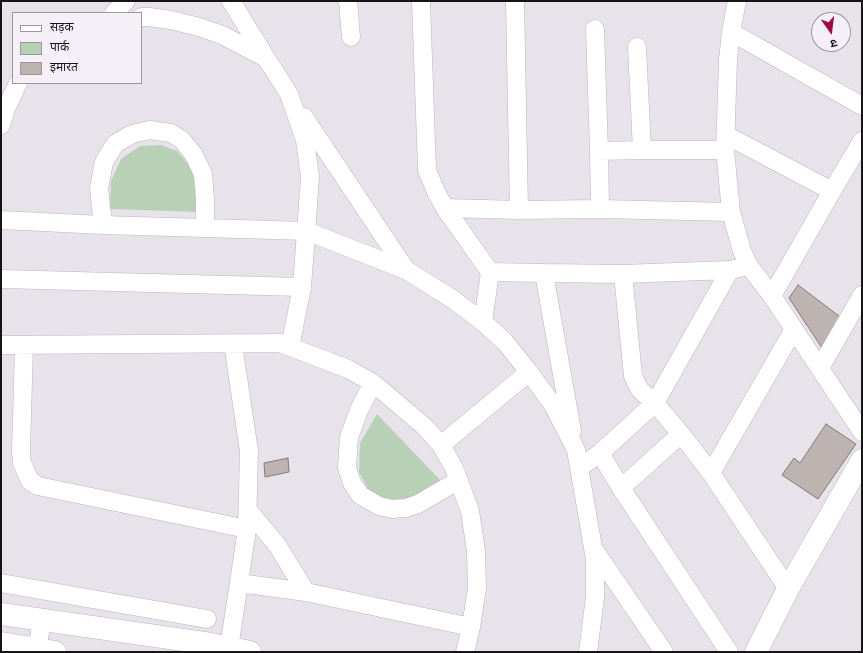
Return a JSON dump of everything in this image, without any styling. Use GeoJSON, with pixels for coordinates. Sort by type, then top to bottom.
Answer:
{"type":"FeatureCollection","features":[{"type":"Feature","properties":{"kind":"street"},"geometry":{"type":"LineString","coordinates":[[115,12],[126,1]]}},
{"type":"Feature","properties":{"kind":"street"},"geometry":{"type":"LineString","coordinates":[[231,1],[289,94],[406,270]]}},
{"type":"Feature","properties":{"kind":"street"},"geometry":{"type":"LineString","coordinates":[[350,37],[348,1],[353,1]]}},
{"type":"Feature","properties":{"kind":"street"},"geometry":{"type":"LineString","coordinates":[[421,1],[427,170],[437,194],[445,208],[490,272],[483,322]]}},
{"type":"Feature","properties":{"kind":"street"},"geometry":{"type":"LineString","coordinates":[[515,1],[518,210]]}},
{"type":"Feature","properties":{"kind":"street"},"geometry":{"type":"LineString","coordinates":[[737,1],[731,32],[728,60],[725,142],[731,212],[742,251],[749,266],[772,296],[862,432]]}},
{"type":"Feature","properties":{"kind":"street"},"geometry":{"type":"LineString","coordinates":[[142,17],[171,20],[199,27],[222,35],[266,58]]}},
{"type":"Feature","properties":{"kind":"street"},"geometry":{"type":"LineString","coordinates":[[596,29],[600,209]]}},
{"type":"Feature","properties":{"kind":"street"},"geometry":{"type":"LineString","coordinates":[[731,32],[862,106]]}},
{"type":"Feature","properties":{"kind":"street"},"geometry":{"type":"LineString","coordinates":[[637,47],[642,150]]}},
{"type":"Feature","properties":{"kind":"street"},"geometry":{"type":"LineString","coordinates":[[1,87],[12,81]]}},
{"type":"Feature","properties":{"kind":"street"},"geometry":{"type":"LineString","coordinates":[[1,125],[6,109],[18,84]]}},
{"type":"Feature","properties":{"kind":"street"},"geometry":{"type":"LineString","coordinates":[[289,94],[305,140],[310,177],[302,287],[290,347]]}},
{"type":"Feature","properties":{"kind":"street"},"geometry":{"type":"LineString","coordinates":[[103,224],[99,188],[104,162],[115,144],[132,134],[150,130],[171,133],[182,140],[194,155],[203,174],[205,199],[204,228]]}},
{"type":"Feature","properties":{"kind":"street"},"geometry":{"type":"LineString","coordinates":[[772,296],[832,190],[862,141]]}},
{"type":"Feature","properties":{"kind":"street"},"geometry":{"type":"LineString","coordinates":[[599,151],[642,150],[725,142],[832,190]]}},
{"type":"Feature","properties":{"kind":"street"},"geometry":{"type":"LineString","coordinates":[[445,208],[731,212]]}},
{"type":"Feature","properties":{"kind":"street"},"geometry":{"type":"LineString","coordinates":[[1,220],[306,231],[406,270],[451,298],[483,322],[505,342],[553,405],[576,450]]}},
{"type":"Feature","properties":{"kind":"street"},"geometry":{"type":"LineString","coordinates":[[490,272],[624,274],[730,270],[749,266]]}},
{"type":"Feature","properties":{"kind":"street"},"geometry":{"type":"LineString","coordinates":[[579,468],[600,453],[655,403],[730,270]]}},
{"type":"Feature","properties":{"kind":"street"},"geometry":{"type":"LineString","coordinates":[[544,273],[595,559],[595,597],[588,652]]}},
{"type":"Feature","properties":{"kind":"street"},"geometry":{"type":"LineString","coordinates":[[624,274],[633,376],[640,390],[655,403],[682,434],[712,473],[788,588]]}},
{"type":"Feature","properties":{"kind":"street"},"geometry":{"type":"LineString","coordinates":[[1,279],[302,287]]}},
{"type":"Feature","properties":{"kind":"street"},"geometry":{"type":"LineString","coordinates":[[820,368],[862,295]]}},
{"type":"Feature","properties":{"kind":"street"},"geometry":{"type":"LineString","coordinates":[[712,473],[794,329]]}},
{"type":"Feature","properties":{"kind":"street"},"geometry":{"type":"LineString","coordinates":[[1,345],[280,343],[348,369],[373,383],[425,427],[441,445],[454,468],[470,511],[476,551],[477,588],[471,627],[465,652]]}},
{"type":"Feature","properties":{"kind":"street"},"geometry":{"type":"LineString","coordinates":[[1,614],[42,619],[179,646],[240,650],[239,583],[247,529],[249,451],[233,344]]}},
{"type":"Feature","properties":{"kind":"street"},"geometry":{"type":"LineString","coordinates":[[24,345],[21,451],[22,463],[30,481],[38,486],[247,529]]}},
{"type":"Feature","properties":{"kind":"street"},"geometry":{"type":"LineString","coordinates":[[441,445],[529,372]]}},
{"type":"Feature","properties":{"kind":"street"},"geometry":{"type":"LineString","coordinates":[[373,383],[359,410],[348,442],[347,468],[352,483],[360,495],[379,506],[392,509],[406,508],[418,504],[459,480]]}},
{"type":"Feature","properties":{"kind":"street"},"geometry":{"type":"LineString","coordinates":[[622,488],[682,434]]}},
{"type":"Feature","properties":{"kind":"street"},"geometry":{"type":"LineString","coordinates":[[600,453],[729,652]]}},
{"type":"Feature","properties":{"kind":"street"},"geometry":{"type":"LineString","coordinates":[[756,652],[788,588],[861,465]]}},
{"type":"Feature","properties":{"kind":"street"},"geometry":{"type":"LineString","coordinates":[[248,510],[277,545],[306,592]]}},
{"type":"Feature","properties":{"kind":"street"},"geometry":{"type":"LineString","coordinates":[[593,548],[664,652]]}},
{"type":"Feature","properties":{"kind":"street"},"geometry":{"type":"LineString","coordinates":[[1,583],[207,619]]}},
{"type":"Feature","properties":{"kind":"street"},"geometry":{"type":"LineString","coordinates":[[239,583],[306,592],[471,627]]}},
{"type":"Feature","properties":{"kind":"street"},"geometry":{"type":"LineString","coordinates":[[1,643],[43,651],[42,619]]}},
{"type":"Feature","properties":{"kind":"green space"},"geometry":{"type":"Polygon","coordinates":[[[161,145],[177,151],[189,165],[198,186],[198,212],[110,209],[111,181],[121,159],[140,146],[161,145]]]}},
{"type":"Feature","properties":{"kind":"green space"},"geometry":{"type":"Polygon","coordinates":[[[377,414],[441,481],[421,499],[389,503],[371,495],[359,472],[360,443],[377,414]]]}},
{"type":"Feature","properties":{"kind":"building"},"geometry":{"type":"Polygon","coordinates":[[[798,285],[843,319],[822,348],[789,298],[798,285]]]}},
{"type":"Feature","properties":{"kind":"building"},"geometry":{"type":"Polygon","coordinates":[[[826,424],[856,444],[818,499],[782,475],[794,458],[800,463],[826,424]]]}},
{"type":"Feature","properties":{"kind":"building"},"geometry":{"type":"Polygon","coordinates":[[[288,458],[289,472],[265,477],[264,463],[288,458]]]}}]}
